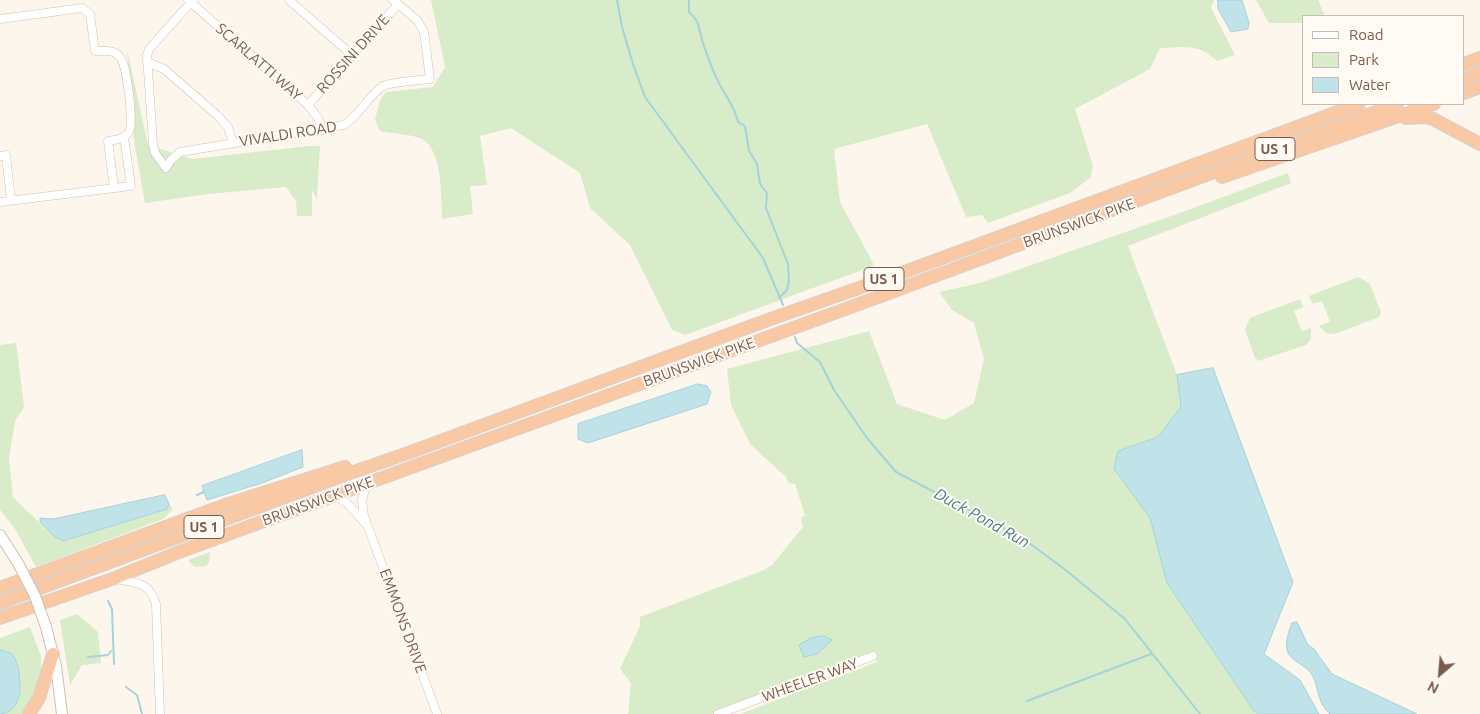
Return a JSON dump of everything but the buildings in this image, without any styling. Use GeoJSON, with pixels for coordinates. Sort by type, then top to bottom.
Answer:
{"type":"FeatureCollection","features":[{"type":"Feature","properties":{"kind":"highway"},"geometry":{"type":"LineString","coordinates":[[1465,64],[1480,58]]}},
{"type":"Feature","properties":{"kind":"highway"},"geometry":{"type":"LineString","coordinates":[[1465,79],[1480,73]]}},
{"type":"Feature","properties":{"kind":"highway"},"geometry":{"type":"LineString","coordinates":[[1465,93],[1480,88]]}},
{"type":"Feature","properties":{"kind":"highway","name":"BRUNSWICK PIKE"},"geometry":{"type":"LineString","coordinates":[[0,603],[333,479],[1356,105]]}},
{"type":"Feature","properties":{"kind":"highway","name":"BRUNSWICK PIKE"},"geometry":{"type":"LineString","coordinates":[[0,618],[115,578],[179,552],[1154,195],[1205,174],[1394,105]]}},
{"type":"Feature","properties":{"kind":"highway"},"geometry":{"type":"LineString","coordinates":[[1154,195],[1207,182],[1431,105]]}},
{"type":"Feature","properties":{"kind":"highway"},"geometry":{"type":"LineString","coordinates":[[1388,120],[1416,117],[1434,119],[1480,144]]}},
{"type":"Feature","properties":{"kind":"highway"},"geometry":{"type":"LineString","coordinates":[[0,588],[281,486],[346,466],[408,453]]}},
{"type":"Feature","properties":{"kind":"highway"},"geometry":{"type":"LineString","coordinates":[[0,624],[36,605]]}},
{"type":"Feature","properties":{"kind":"highway"},"geometry":{"type":"LineString","coordinates":[[29,714],[40,698],[53,654]]}},
{"type":"Feature","properties":{"kind":"street"},"geometry":{"type":"LineString","coordinates":[[289,0],[352,55]]}},
{"type":"Feature","properties":{"kind":"street"},"geometry":{"type":"LineString","coordinates":[[190,1],[150,48],[147,62],[164,69],[217,115],[228,127],[233,143]]}},
{"type":"Feature","properties":{"kind":"street","name":"SCARLATTI WAY"},"geometry":{"type":"LineString","coordinates":[[190,1],[308,104],[318,118],[323,130]]}},
{"type":"Feature","properties":{"kind":"street","name":"ROSSINI DRIVE"},"geometry":{"type":"LineString","coordinates":[[308,104],[396,2]]}},
{"type":"Feature","properties":{"kind":"street","name":"VIVALDI ROAD"},"geometry":{"type":"LineString","coordinates":[[147,62],[153,144],[157,156],[166,168],[170,160],[180,152],[323,130],[344,125],[354,118],[384,85],[430,79],[424,32],[418,21],[396,2]]}},
{"type":"Feature","properties":{"kind":"street"},"geometry":{"type":"LineString","coordinates":[[0,19],[82,8],[90,14],[95,51],[106,50],[115,52],[124,62],[132,122],[128,133],[124,137],[108,141],[114,188]]}},
{"type":"Feature","properties":{"kind":"street"},"geometry":{"type":"LineString","coordinates":[[0,202],[131,186],[124,137]]}},
{"type":"Feature","properties":{"kind":"street"},"geometry":{"type":"LineString","coordinates":[[0,156],[6,155],[11,200]]}},
{"type":"Feature","properties":{"kind":"street","name":"EMMONS DRIVE"},"geometry":{"type":"LineString","coordinates":[[367,483],[362,500],[364,516],[437,714]]}},
{"type":"Feature","properties":{"kind":"street","name":"EMMONS DRIVE"},"geometry":{"type":"LineString","coordinates":[[334,495],[347,503],[369,529]]}},
{"type":"Feature","properties":{"kind":"street"},"geometry":{"type":"LineString","coordinates":[[0,535],[18,563],[35,596],[46,627],[56,666],[62,714]]}},
{"type":"Feature","properties":{"kind":"street"},"geometry":{"type":"LineString","coordinates":[[115,578],[145,586],[153,594],[156,604],[160,714]]}},
{"type":"Feature","properties":{"kind":"street","name":"WHEELER WAY"},"geometry":{"type":"LineString","coordinates":[[718,714],[873,656]]}},
{"type":"Feature","properties":{"kind":"green space"},"geometry":{"type":"Polygon","coordinates":[[[431,0],[1214,0],[1211,8],[1235,55],[1217,61],[1204,51],[1191,47],[1160,48],[1150,69],[1075,109],[1093,166],[1090,178],[1070,193],[988,223],[982,215],[966,217],[927,124],[834,149],[840,202],[873,266],[685,335],[672,330],[630,245],[590,208],[580,173],[511,128],[480,136],[487,185],[470,186],[473,214],[442,219],[439,175],[434,153],[429,145],[419,138],[380,131],[375,120],[380,100],[386,92],[433,87],[445,67],[431,0]]]}},
{"type":"Feature","properties":{"kind":"green space"},"geometry":{"type":"Polygon","coordinates":[[[1256,0],[1318,0],[1325,15],[1302,15],[1302,23],[1269,23],[1256,0]]]}},
{"type":"Feature","properties":{"kind":"green space"},"geometry":{"type":"Polygon","coordinates":[[[127,49],[148,145],[192,159],[320,146],[317,199],[312,190],[312,216],[297,216],[296,201],[286,187],[208,194],[145,203],[134,141],[127,49]]]}},
{"type":"Feature","properties":{"kind":"green space"},"geometry":{"type":"Polygon","coordinates":[[[1288,173],[1291,183],[1128,246],[1177,375],[1181,407],[1158,437],[1118,451],[1114,469],[1150,518],[1167,583],[1258,714],[740,714],[877,662],[874,656],[718,714],[628,714],[631,683],[620,669],[640,626],[640,617],[764,570],[772,565],[803,527],[801,518],[805,515],[795,484],[788,483],[786,477],[750,444],[731,405],[727,369],[869,331],[897,404],[945,420],[974,403],[984,359],[974,323],[952,310],[939,292],[980,283],[1288,173]]]}},
{"type":"Feature","properties":{"kind":"green space"},"geometry":{"type":"Polygon","coordinates":[[[1358,277],[1370,284],[1381,312],[1379,317],[1335,334],[1326,333],[1319,326],[1330,322],[1322,301],[1313,304],[1309,296],[1358,277]]]}},
{"type":"Feature","properties":{"kind":"green space"},"geometry":{"type":"Polygon","coordinates":[[[1300,299],[1303,307],[1294,311],[1302,331],[1311,328],[1311,339],[1306,345],[1258,361],[1255,358],[1245,330],[1250,318],[1300,299]]]}},
{"type":"Feature","properties":{"kind":"green space"},"geometry":{"type":"Polygon","coordinates":[[[16,343],[24,407],[15,421],[9,458],[13,497],[49,532],[63,541],[167,509],[169,504],[173,509],[163,519],[36,567],[15,529],[0,510],[0,345],[16,343]]]}},
{"type":"Feature","properties":{"kind":"green space"},"geometry":{"type":"Polygon","coordinates":[[[210,552],[209,562],[206,566],[195,567],[189,562],[189,560],[210,552]]]}},
{"type":"Feature","properties":{"kind":"green space"},"geometry":{"type":"Polygon","coordinates":[[[77,614],[98,632],[101,663],[82,665],[70,685],[60,620],[77,614]]]}},
{"type":"Feature","properties":{"kind":"green space"},"geometry":{"type":"Polygon","coordinates":[[[30,627],[41,656],[41,679],[28,711],[24,714],[0,714],[5,713],[6,651],[0,650],[0,638],[30,627]]]}},
{"type":"Feature","properties":{"kind":"water"},"geometry":{"type":"Polygon","coordinates":[[[1218,0],[1242,0],[1249,23],[1248,29],[1231,32],[1218,9],[1218,0]]]}},
{"type":"Feature","properties":{"kind":"water"},"geometry":{"type":"Polygon","coordinates":[[[1213,368],[1293,582],[1264,654],[1300,680],[1319,714],[1258,714],[1254,711],[1167,583],[1150,518],[1114,469],[1118,451],[1158,437],[1181,407],[1177,375],[1213,368]]]}},
{"type":"Feature","properties":{"kind":"water"},"geometry":{"type":"Polygon","coordinates":[[[698,384],[707,386],[711,392],[707,404],[588,443],[578,439],[578,424],[698,384]]]}},
{"type":"Feature","properties":{"kind":"water"},"geometry":{"type":"Polygon","coordinates":[[[302,450],[303,467],[262,483],[207,500],[202,486],[302,450]]]}},
{"type":"Feature","properties":{"kind":"water"},"geometry":{"type":"Polygon","coordinates":[[[165,495],[169,504],[167,509],[63,541],[54,536],[40,522],[40,518],[53,519],[165,495]]]}},
{"type":"Feature","properties":{"kind":"water"},"geometry":{"type":"Polygon","coordinates":[[[1297,622],[1308,645],[1314,649],[1332,674],[1417,714],[1330,714],[1322,704],[1310,672],[1294,660],[1287,650],[1287,640],[1292,623],[1297,622]]]}},
{"type":"Feature","properties":{"kind":"water"},"geometry":{"type":"Polygon","coordinates":[[[824,636],[832,640],[817,654],[804,657],[799,645],[811,638],[824,636]]]}},
{"type":"Feature","properties":{"kind":"water"},"geometry":{"type":"Polygon","coordinates":[[[0,650],[10,653],[15,658],[20,689],[19,697],[13,708],[0,714],[0,650]]]}},
{"type":"Feature","properties":{"kind":"waterway"},"geometry":{"type":"LineString","coordinates":[[617,0],[622,27],[645,97],[763,258],[783,305]]}},
{"type":"Feature","properties":{"kind":"waterway","name":"Duck Pond Run"},"geometry":{"type":"LineString","coordinates":[[689,0],[689,12],[697,23],[711,65],[738,122],[745,126],[749,151],[757,164],[760,184],[767,193],[766,208],[788,264],[789,280],[787,290],[780,297]]}},
{"type":"Feature","properties":{"kind":"waterway","name":"Duck Pond Run"},"geometry":{"type":"LineString","coordinates":[[795,337],[797,343],[820,362],[834,390],[867,438],[896,472],[1021,537],[1067,571],[1125,619],[1200,714]]}},
{"type":"Feature","properties":{"kind":"waterway"},"geometry":{"type":"LineString","coordinates":[[197,495],[204,492]]}},
{"type":"Feature","properties":{"kind":"waterway"},"geometry":{"type":"LineString","coordinates":[[108,601],[112,609],[114,664]]}},
{"type":"Feature","properties":{"kind":"waterway"},"geometry":{"type":"LineString","coordinates":[[88,657],[108,655],[111,651]]}},
{"type":"Feature","properties":{"kind":"waterway"},"geometry":{"type":"LineString","coordinates":[[1027,701],[1151,654]]}},
{"type":"Feature","properties":{"kind":"waterway"},"geometry":{"type":"LineString","coordinates":[[126,687],[137,695],[142,714]]}}]}
